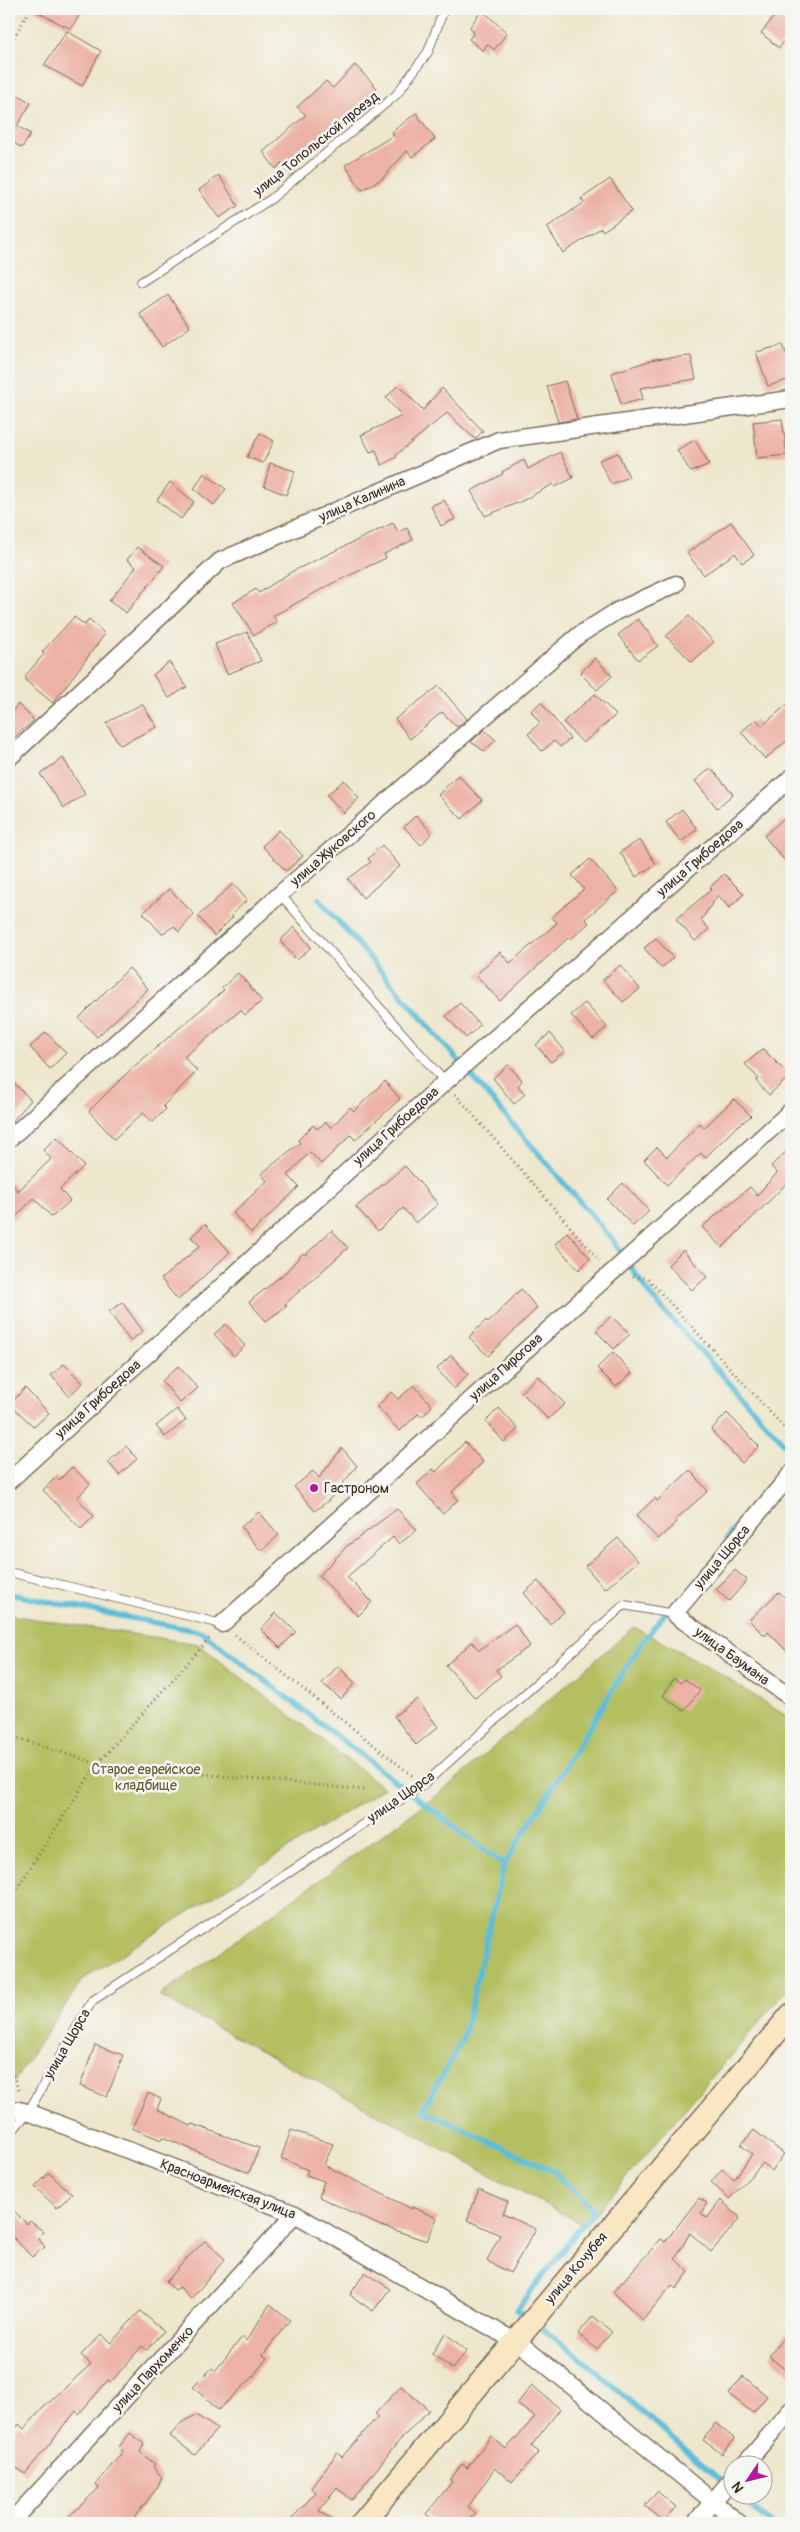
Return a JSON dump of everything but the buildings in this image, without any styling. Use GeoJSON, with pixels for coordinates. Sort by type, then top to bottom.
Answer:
{"type":"FeatureCollection","features":[{"type":"Feature","properties":{"kind":"main road","name":"улица Кочубея"},"geometry":{"type":"LineString","coordinates":[[362,2523],[791,2014]]}},
{"type":"Feature","properties":{"kind":"street","name":"улица Калинина"},"geometry":{"type":"LineString","coordinates":[[9,758],[220,562],[499,440],[791,399]]}},
{"type":"Feature","properties":{"kind":"street","name":"улица Жуковского"},"geometry":{"type":"LineString","coordinates":[[9,1139],[280,894],[579,635],[616,611],[676,584]]}},
{"type":"Feature","properties":{"kind":"street","name":"улица Грибоедова"},"geometry":{"type":"LineString","coordinates":[[9,1481],[445,1082],[791,778]]}},
{"type":"Feature","properties":{"kind":"street","name":"улица Пирогова"},"geometry":{"type":"LineString","coordinates":[[222,1624],[791,1111]]}},
{"type":"Feature","properties":{"kind":"street","name":"улица Щорса"},"geometry":{"type":"LineString","coordinates":[[674,1614],[791,1474]]}},
{"type":"Feature","properties":{"kind":"street","name":"улица Баумана"},"geometry":{"type":"LineString","coordinates":[[674,1614],[791,1698]]}},
{"type":"Feature","properties":{"kind":"street","name":"Красноармейская улица"},"geometry":{"type":"LineString","coordinates":[[9,2108],[28,2112],[295,2214],[514,2341],[739,2523]]}},
{"type":"Feature","properties":{"kind":"street","name":"улица Пархоменко"},"geometry":{"type":"LineString","coordinates":[[10,2523],[295,2214]]}},
{"type":"Feature","properties":{"kind":"street"},"geometry":{"type":"LineString","coordinates":[[754,2454],[791,2410]]}},
{"type":"Feature","properties":{"kind":"street"},"geometry":{"type":"LineString","coordinates":[[695,2523],[722,2492]]}},
{"type":"Feature","properties":{"kind":"lane","name":"улица Топольской проезд"},"geometry":{"type":"LineString","coordinates":[[141,282],[271,198],[396,95],[428,52],[444,9]]}},
{"type":"Feature","properties":{"kind":"lane"},"geometry":{"type":"LineString","coordinates":[[280,894],[445,1082]]}},
{"type":"Feature","properties":{"kind":"lane"},"geometry":{"type":"LineString","coordinates":[[9,1572],[222,1624]]}},
{"type":"Feature","properties":{"kind":"lane","name":"улица Щорса"},"geometry":{"type":"LineString","coordinates":[[9,2135],[28,2112],[92,2002],[423,1785],[624,1605],[674,1614]]}},
{"type":"Feature","properties":{"kind":"path"},"geometry":{"type":"LineString","coordinates":[[9,46],[30,9]]}},
{"type":"Feature","properties":{"kind":"path"},"geometry":{"type":"LineString","coordinates":[[9,1902],[96,1764],[222,1624],[423,1785]]}},
{"type":"Feature","properties":{"kind":"path"},"geometry":{"type":"LineString","coordinates":[[9,1735],[96,1764],[366,1790]]}},
{"type":"Feature","properties":{"kind":"path"},"geometry":{"type":"LineString","coordinates":[[9,2066],[28,2112]]}},
{"type":"Feature","properties":{"kind":"green space","name":"Старое еврейское кладбище"},"geometry":{"type":"Polygon","coordinates":[[[9,1615],[198,1644],[384,1788],[83,1979],[13,2083],[9,2082],[9,1615]]]}},
{"type":"Feature","properties":{"kind":"green space"},"geometry":{"type":"Polygon","coordinates":[[[634,1627],[704,1664],[791,1719],[791,1985],[585,2226],[159,1996],[440,1793],[634,1627]]]}},
{"type":"Feature","properties":{"kind":"waterway"},"geometry":{"type":"LineString","coordinates":[[319,899],[612,1239],[649,1294],[791,1451]]}},
{"type":"Feature","properties":{"kind":"waterway"},"geometry":{"type":"LineString","coordinates":[[727,1538],[791,1460]]}},
{"type":"Feature","properties":{"kind":"waterway"},"geometry":{"type":"LineString","coordinates":[[9,1594],[202,1632],[504,1865],[463,2038],[423,2110],[553,2171],[594,2209],[517,2310],[528,2318]]}},
{"type":"Feature","properties":{"kind":"waterway"},"geometry":{"type":"LineString","coordinates":[[504,1865],[643,1641],[667,1611]]}},
{"type":"Feature","properties":{"kind":"waterway"},"geometry":{"type":"LineString","coordinates":[[536,2324],[576,2354],[722,2481]]}},
{"type":"Feature","properties":{"kind":"waterway"},"geometry":{"type":"LineString","coordinates":[[749,2504],[771,2523]]}},
{"type":"Feature","properties":{"kind":"place","name":"Гастроном"},"geometry":{"type":"Point","coordinates":[314,1488]}}]}
